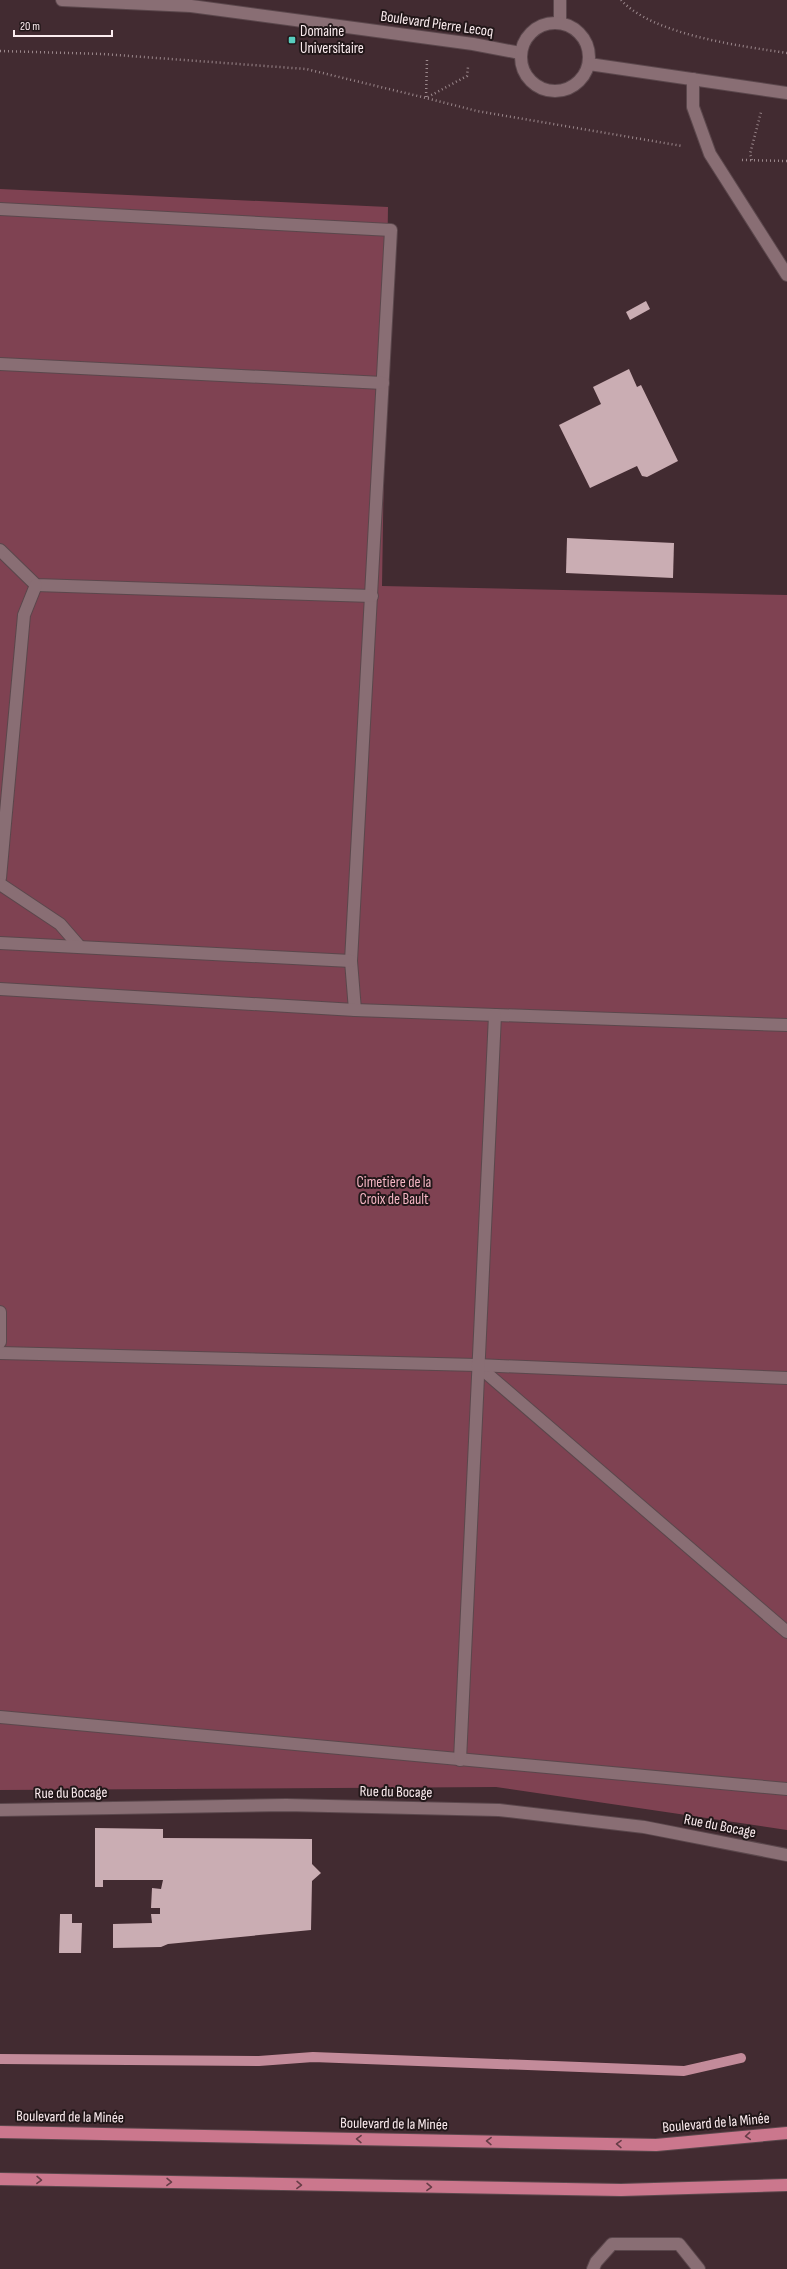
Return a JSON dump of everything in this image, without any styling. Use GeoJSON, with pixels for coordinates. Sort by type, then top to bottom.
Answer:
{"type":"FeatureCollection","features":[{"type":"Feature","properties":{"kind":"main road","name":"Boulevard de la Minée"},"geometry":{"type":"LineString","coordinates":[[0,2132],[656,2145],[787,2132]]}},
{"type":"Feature","properties":{"kind":"main road"},"geometry":{"type":"LineString","coordinates":[[0,2179],[621,2190],[787,2185]]}},
{"type":"Feature","properties":{"kind":"street","name":"Boulevard Pierre Lecoq"},"geometry":{"type":"LineString","coordinates":[[62,0],[191,6],[473,44],[520,53]]}},
{"type":"Feature","properties":{"kind":"street"},"geometry":{"type":"LineString","coordinates":[[560,0],[560,23]]}},
{"type":"Feature","properties":{"kind":"street"},"geometry":{"type":"LineString","coordinates":[[560,23],[571,26],[580,33],[590,52],[589,64],[585,75],[578,84],[567,90],[555,92],[544,90],[534,84],[526,76],[521,65],[520,53],[524,42],[530,33],[539,26],[560,23]]}},
{"type":"Feature","properties":{"kind":"street"},"geometry":{"type":"LineString","coordinates":[[589,64],[787,93]]}},
{"type":"Feature","properties":{"kind":"street"},"geometry":{"type":"LineString","coordinates":[[693,79],[693,107],[710,154],[787,275]]}},
{"type":"Feature","properties":{"kind":"street"},"geometry":{"type":"LineString","coordinates":[[0,209],[390,230],[352,961],[355,1010]]}},
{"type":"Feature","properties":{"kind":"street"},"geometry":{"type":"LineString","coordinates":[[0,364],[383,382]]}},
{"type":"Feature","properties":{"kind":"street"},"geometry":{"type":"LineString","coordinates":[[0,550],[36,585],[372,596]]}},
{"type":"Feature","properties":{"kind":"street"},"geometry":{"type":"LineString","coordinates":[[0,878],[24,615],[36,585]]}},
{"type":"Feature","properties":{"kind":"street"},"geometry":{"type":"LineString","coordinates":[[0,884],[60,924],[80,947]]}},
{"type":"Feature","properties":{"kind":"street"},"geometry":{"type":"LineString","coordinates":[[0,943],[352,961]]}},
{"type":"Feature","properties":{"kind":"street"},"geometry":{"type":"LineString","coordinates":[[0,989],[355,1010],[787,1025]]}},
{"type":"Feature","properties":{"kind":"street"},"geometry":{"type":"LineString","coordinates":[[460,1760],[477,1365],[495,1015]]}},
{"type":"Feature","properties":{"kind":"street"},"geometry":{"type":"LineString","coordinates":[[0,1312],[0,1342]]}},
{"type":"Feature","properties":{"kind":"street"},"geometry":{"type":"LineString","coordinates":[[0,1353],[477,1365],[787,1378]]}},
{"type":"Feature","properties":{"kind":"street"},"geometry":{"type":"LineString","coordinates":[[477,1365],[787,1632]]}},
{"type":"Feature","properties":{"kind":"street"},"geometry":{"type":"LineString","coordinates":[[0,1717],[787,1789]]}},
{"type":"Feature","properties":{"kind":"street","name":"Rue du Bocage"},"geometry":{"type":"LineString","coordinates":[[0,1810],[286,1805],[499,1810],[644,1827],[787,1856]]}},
{"type":"Feature","properties":{"kind":"street"},"geometry":{"type":"LineString","coordinates":[[594,2269],[596,2262],[612,2244],[679,2244],[699,2269]]}},
{"type":"Feature","properties":{"kind":"path"},"geometry":{"type":"LineString","coordinates":[[621,0],[648,21],[722,43],[787,53]]}},
{"type":"Feature","properties":{"kind":"path"},"geometry":{"type":"LineString","coordinates":[[426,98],[428,39]]}},
{"type":"Feature","properties":{"kind":"path"},"geometry":{"type":"LineString","coordinates":[[426,98],[467,76],[473,44]]}},
{"type":"Feature","properties":{"kind":"path"},"geometry":{"type":"LineString","coordinates":[[0,51],[103,54],[306,69],[477,111],[679,146],[735,160],[787,161]]}},
{"type":"Feature","properties":{"kind":"path"},"geometry":{"type":"LineString","coordinates":[[752,160],[750,154],[767,90]]}},
{"type":"Feature","properties":{"kind":"green space","name":"Cimetière de la Croix de Bault"},"geometry":{"type":"Polygon","coordinates":[[[0,189],[388,207],[382,586],[787,595],[787,1830],[496,1787],[0,1790],[0,189]]]}},
{"type":"Feature","properties":{"kind":"building"},"geometry":{"type":"Polygon","coordinates":[[[646,301],[650,309],[630,320],[626,312],[646,301]]]}},
{"type":"Feature","properties":{"kind":"building"},"geometry":{"type":"Polygon","coordinates":[[[629,369],[637,387],[641,385],[678,461],[647,477],[642,476],[637,466],[590,488],[559,425],[601,404],[593,387],[629,369]]]}},
{"type":"Feature","properties":{"kind":"building"},"geometry":{"type":"Polygon","coordinates":[[[567,538],[674,543],[673,578],[566,573],[567,538]]]}},
{"type":"Feature","properties":{"kind":"building"},"geometry":{"type":"Polygon","coordinates":[[[95,1828],[163,1829],[163,1838],[312,1839],[312,1864],[321,1873],[312,1881],[311,1930],[168,1944],[161,1947],[113,1948],[113,1924],[152,1923],[151,1914],[160,1914],[160,1908],[151,1908],[152,1888],[161,1889],[163,1880],[103,1880],[103,1887],[95,1887],[95,1828]]]}},
{"type":"Feature","properties":{"kind":"building"},"geometry":{"type":"Polygon","coordinates":[[[60,1914],[72,1914],[72,1923],[82,1923],[81,1953],[59,1953],[60,1914]]]}},
{"type":"Feature","properties":{"kind":"waterway"},"geometry":{"type":"LineString","coordinates":[[0,2059],[259,2061],[313,2057],[684,2071],[741,2058]]}},
{"type":"Feature","properties":{"kind":"place","name":"Domaine Universitaire"},"geometry":{"type":"Point","coordinates":[292,40]}}]}
